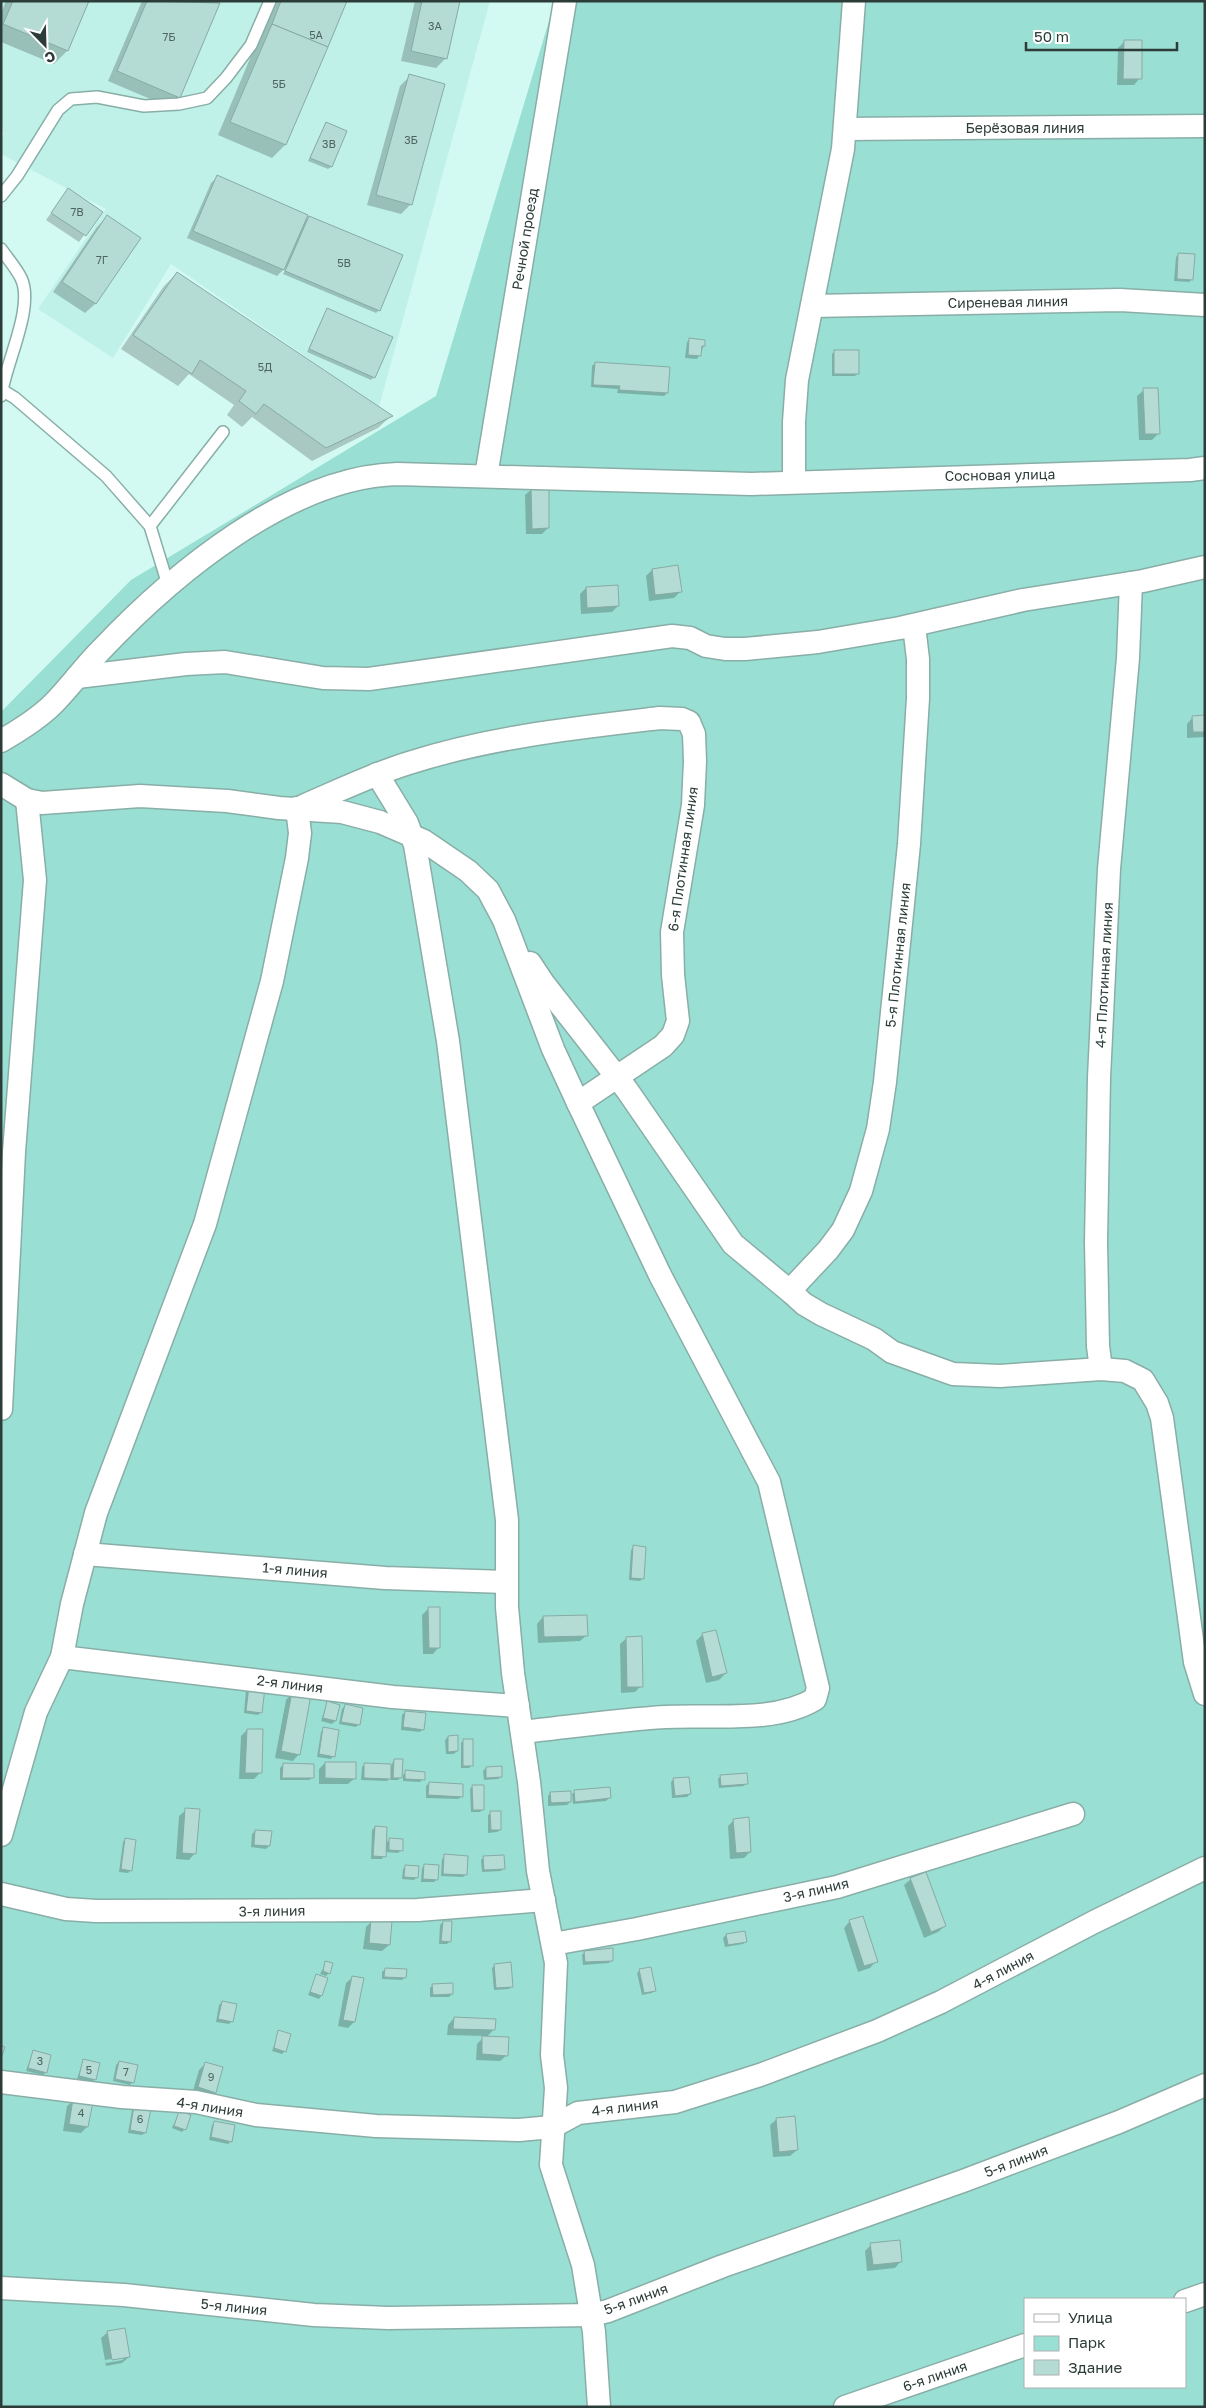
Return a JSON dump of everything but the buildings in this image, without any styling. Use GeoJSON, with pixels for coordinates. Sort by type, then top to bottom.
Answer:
{"type":"FeatureCollection","features":[{"type":"Feature","properties":{"kind":"street","name":"Речной проезд"},"geometry":{"type":"LineString","coordinates":[[486,476],[565,1]]}},
{"type":"Feature","properties":{"kind":"street"},"geometry":{"type":"LineString","coordinates":[[794,482],[794,422],[797,380],[844,149],[854,1]]}},
{"type":"Feature","properties":{"kind":"street","name":"Берёзовая линия"},"geometry":{"type":"LineString","coordinates":[[844,129],[1205,126]]}},
{"type":"Feature","properties":{"kind":"street","name":"Сиреневая линия"},"geometry":{"type":"LineString","coordinates":[[812,306],[1120,300],[1205,305]]}},
{"type":"Feature","properties":{"kind":"street","name":"Сосновая улица"},"geometry":{"type":"LineString","coordinates":[[1,742],[41,714],[101,650],[168,585],[207,556],[270,515],[332,484],[374,474],[752,484],[1205,468]]}},
{"type":"Feature","properties":{"kind":"street"},"geometry":{"type":"LineString","coordinates":[[77,677],[186,664],[225,662],[323,678],[369,679],[672,636],[690,638],[706,646],[745,649],[818,642],[914,626],[1032,599],[1205,567]]}},
{"type":"Feature","properties":{"kind":"street","name":"4-я Плотинная линия"},"geometry":{"type":"LineString","coordinates":[[1101,1369],[1098,1346],[1096,1242],[1099,1078],[1109,869],[1128,658],[1131,582]]}},
{"type":"Feature","properties":{"kind":"street","name":"5-я Плотинная линия"},"geometry":{"type":"LineString","coordinates":[[792,1293],[796,1283],[813,1267],[843,1230],[861,1191],[876,1138],[885,1082],[909,844],[918,698],[918,658],[914,626]]}},
{"type":"Feature","properties":{"kind":"street","name":"6-я Плотинная линия"},"geometry":{"type":"LineString","coordinates":[[377,774],[420,760],[526,735],[660,718],[682,719],[690,722],[694,734],[695,761],[693,805],[672,932],[678,1021],[673,1035],[663,1046],[618,1078]]}},
{"type":"Feature","properties":{"kind":"street"},"geometry":{"type":"LineString","coordinates":[[297,808],[377,774],[400,811],[411,834],[420,871],[448,1042],[507,1520],[506,1607],[538,1871],[556,1962],[552,2055],[556,2088],[551,2164],[584,2266],[591,2315],[599,2407]]}},
{"type":"Feature","properties":{"kind":"street"},"geometry":{"type":"LineString","coordinates":[[1,784],[27,800],[42,803],[140,796],[297,808],[342,812],[380,822],[411,834],[468,871],[488,890],[504,920],[544,984],[618,1078],[733,1244],[804,1304],[874,1339],[892,1352],[953,1374],[1000,1376],[1101,1369],[1125,1371],[1143,1380],[1158,1403],[1178,1530],[1195,1662],[1205,1694]]}},
{"type":"Feature","properties":{"kind":"street"},"geometry":{"type":"LineString","coordinates":[[1,1409],[14,1152],[35,880],[27,800]]}},
{"type":"Feature","properties":{"kind":"street"},"geometry":{"type":"LineString","coordinates":[[1,1835],[36,1712],[62,1656],[84,1554],[96,1513],[205,1224],[274,972],[298,858],[300,833],[297,808]]}},
{"type":"Feature","properties":{"kind":"street"},"geometry":{"type":"LineString","coordinates":[[504,920],[553,1049],[578,1103],[660,1275],[769,1482],[818,1688],[815,1699],[804,1706],[771,1712],[724,1717],[666,1717],[522,1732]]}},
{"type":"Feature","properties":{"kind":"street"},"geometry":{"type":"LineString","coordinates":[[578,1103],[618,1078]]}},
{"type":"Feature","properties":{"kind":"street","name":"1-я линия"},"geometry":{"type":"LineString","coordinates":[[84,1554],[385,1578],[506,1582]]}},
{"type":"Feature","properties":{"kind":"street","name":"2-я линия"},"geometry":{"type":"LineString","coordinates":[[62,1656],[393,1697],[518,1706]]}},
{"type":"Feature","properties":{"kind":"street","name":"3-я линия"},"geometry":{"type":"LineString","coordinates":[[553,1944],[637,1930],[837,1887],[1073,1814]]}},
{"type":"Feature","properties":{"kind":"street","name":"4-я линия"},"geometry":{"type":"LineString","coordinates":[[1,2082],[122,2098],[196,2102],[256,2115],[376,2126],[519,2130],[552,2127],[578,2113],[675,2102],[760,2075],[877,2030],[941,2002],[1094,1922],[1205,1868]]}},
{"type":"Feature","properties":{"kind":"street","name":"3-я линия"},"geometry":{"type":"LineString","coordinates":[[1,1894],[66,1908],[96,1911],[418,1910],[544,1900]]}},
{"type":"Feature","properties":{"kind":"street","name":"5-я линия"},"geometry":{"type":"LineString","coordinates":[[1,2288],[124,2296],[314,2315],[388,2318],[591,2315],[608,2311],[849,2220],[963,2182],[1110,2125],[1205,2085]]}},
{"type":"Feature","properties":{"kind":"street"},"geometry":{"type":"LineString","coordinates":[[1186,2301],[1205,2294]]}},
{"type":"Feature","properties":{"kind":"street","name":"6-я линия"},"geometry":{"type":"LineString","coordinates":[[845,2407],[1024,2345]]}},
{"type":"Feature","properties":{"kind":"lane"},"geometry":{"type":"LineString","coordinates":[[1,196],[17,176],[58,110],[71,99],[97,98],[144,106],[179,104],[207,98],[226,78],[251,45],[270,1]]}},
{"type":"Feature","properties":{"kind":"lane"},"geometry":{"type":"LineString","coordinates":[[1,249],[22,279],[25,294],[24,313],[4,376],[2,393],[14,398],[106,476],[150,526],[168,585]]}},
{"type":"Feature","properties":{"kind":"lane"},"geometry":{"type":"LineString","coordinates":[[150,526],[223,432]]}},
{"type":"Feature","properties":{"kind":"shaded area"},"geometry":{"type":"Polygon","coordinates":[[[1,1],[490,1],[379,407],[171,264],[113,358],[38,309],[106,209],[1,154],[1,137],[4,133],[1,130],[1,1]]]}},
{"type":"Feature","properties":{"kind":"green space"},"geometry":{"type":"Polygon","coordinates":[[[555,1],[1205,1],[1205,2407],[1,2407],[1,712],[131,580],[436,396],[555,1]]]}}]}
